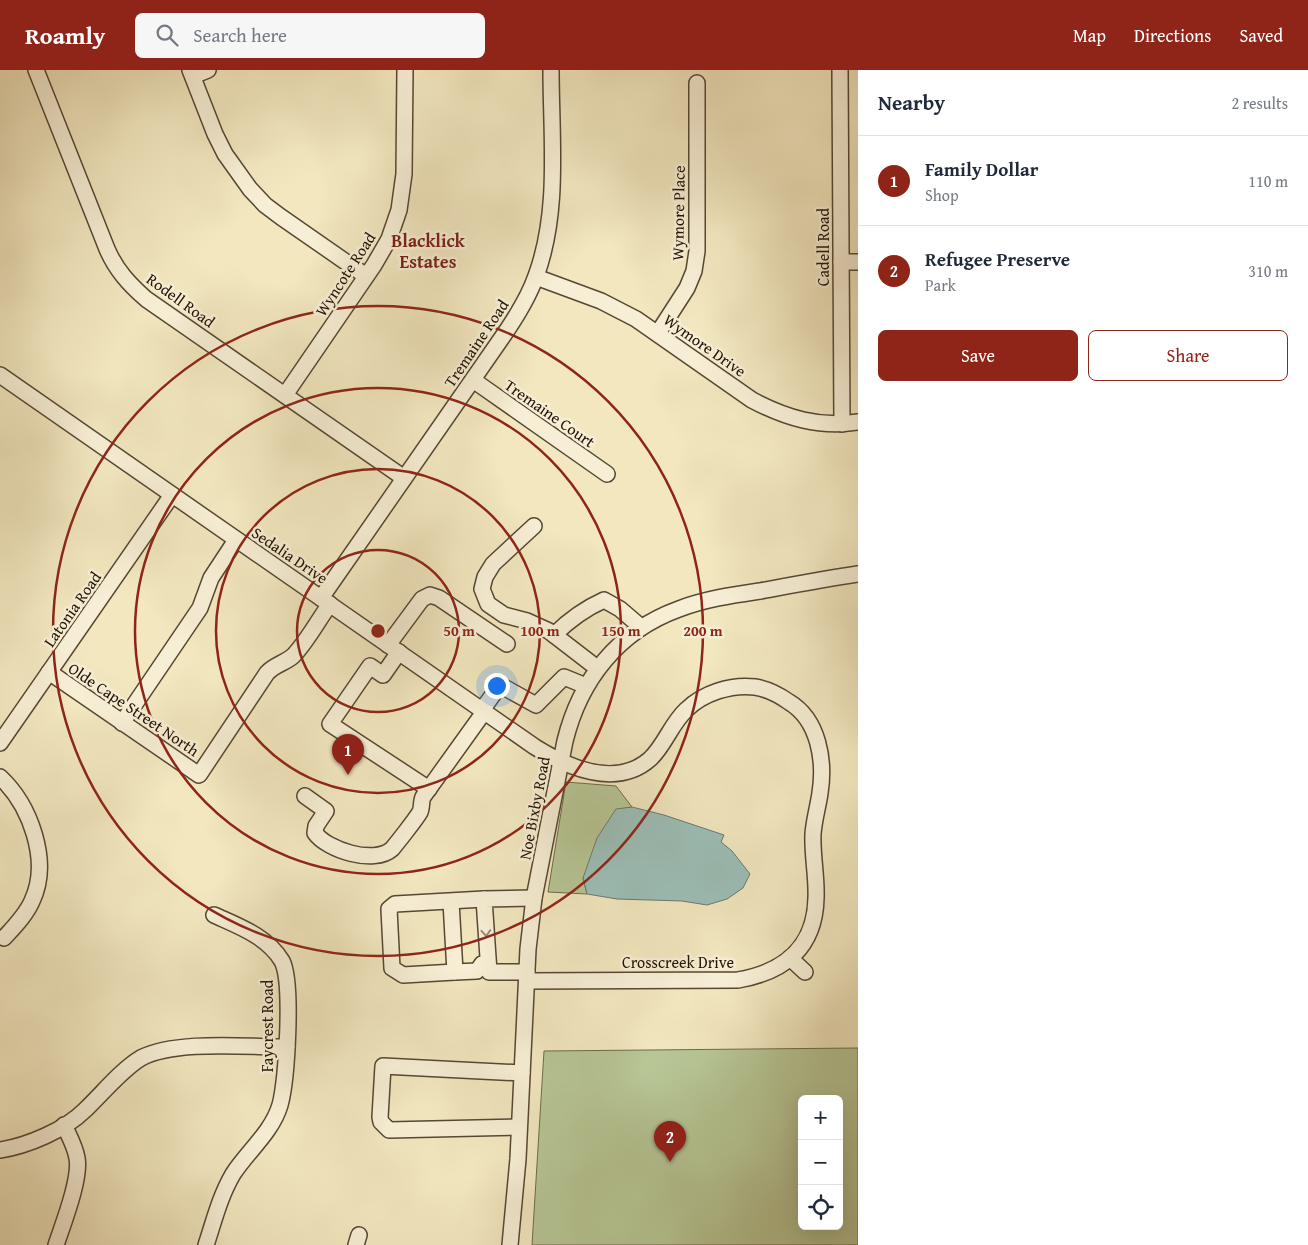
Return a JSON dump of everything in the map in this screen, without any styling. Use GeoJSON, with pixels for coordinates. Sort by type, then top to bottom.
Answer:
{"type":"FeatureCollection","features":[{"type":"Feature","properties":{"kind":"street","name":"Rodell Road"},"geometry":{"type":"LineString","coordinates":[[36,70],[107,249],[113,263],[123,277],[146,298],[404,478]]}},
{"type":"Feature","properties":{"kind":"street"},"geometry":{"type":"LineString","coordinates":[[208,70],[192,73],[215,134],[225,154],[250,188],[265,205],[366,276]]}},
{"type":"Feature","properties":{"kind":"street","name":"Wyncote Road"},"geometry":{"type":"LineString","coordinates":[[285,395],[382,253],[389,239],[399,210],[402,191],[405,159],[405,70]]}},
{"type":"Feature","properties":{"kind":"street","name":"Tremaine Road"},"geometry":{"type":"LineString","coordinates":[[199,775],[267,673],[271,668],[287,661],[295,654],[326,601],[404,478],[516,317],[536,276],[546,240],[550,216],[552,188],[551,70]]}},
{"type":"Feature","properties":{"kind":"street","name":"Cadell Road"},"geometry":{"type":"LineString","coordinates":[[840,70],[842,424]]}},
{"type":"Feature","properties":{"kind":"street","name":"Wymore Place"},"geometry":{"type":"LineString","coordinates":[[658,333],[687,288],[694,270],[697,251],[697,83]]}},
{"type":"Feature","properties":{"kind":"street"},"geometry":{"type":"LineString","coordinates":[[841,262],[858,262]]}},
{"type":"Feature","properties":{"kind":"street","name":"Wymore Drive"},"geometry":{"type":"LineString","coordinates":[[536,276],[601,301],[636,319],[752,400],[773,411],[806,422],[819,424],[858,422]]}},
{"type":"Feature","properties":{"kind":"street","name":"Sedalia Drive"},"geometry":{"type":"LineString","coordinates":[[0,375],[534,747],[561,762]]}},
{"type":"Feature","properties":{"kind":"street","name":"Tremaine Court"},"geometry":{"type":"LineString","coordinates":[[473,380],[607,474]]}},
{"type":"Feature","properties":{"kind":"street","name":"Latonia Road"},"geometry":{"type":"LineString","coordinates":[[0,743],[172,495]]}},
{"type":"Feature","properties":{"kind":"street"},"geometry":{"type":"LineString","coordinates":[[534,526],[493,564],[485,577],[482,589],[488,604],[504,616],[527,621],[549,631],[597,668]]}},
{"type":"Feature","properties":{"kind":"street"},"geometry":{"type":"LineString","coordinates":[[122,723],[200,608],[210,578],[236,540]]}},
{"type":"Feature","properties":{"kind":"street","name":"Noe Bixby Road"},"geometry":{"type":"LineString","coordinates":[[510,1245],[519,1127],[528,949],[534,898],[569,724],[586,686],[597,668],[618,646],[640,628],[662,616],[705,601],[858,574]]}},
{"type":"Feature","properties":{"kind":"street"},"geometry":{"type":"LineString","coordinates":[[428,789],[330,724],[370,666],[383,675],[394,648],[422,599],[430,595],[439,598],[507,644]]}},
{"type":"Feature","properties":{"kind":"street"},"geometry":{"type":"LineString","coordinates":[[554,635],[569,620],[604,600],[620,609],[640,628]]}},
{"type":"Feature","properties":{"kind":"street","name":"Olde Cape Street North"},"geometry":{"type":"LineString","coordinates":[[49,672],[199,775]]}},
{"type":"Feature","properties":{"kind":"street"},"geometry":{"type":"LineString","coordinates":[[305,796],[326,810],[316,826],[315,832],[319,838],[344,852],[370,856],[382,854],[391,850],[420,811],[423,797],[428,789],[500,685],[536,705],[564,676],[586,686]]}},
{"type":"Feature","properties":{"kind":"street","name":"Crosscreek Drive"},"geometry":{"type":"LineString","coordinates":[[488,964],[489,972],[527,977],[738,980],[766,973],[790,958],[802,946],[812,923],[816,889],[813,836],[821,777],[819,744],[808,719],[796,706],[770,690],[743,686],[723,689],[696,701],[684,711],[650,759],[631,771],[608,774],[580,769],[561,762]]}},
{"type":"Feature","properties":{"kind":"street"},"geometry":{"type":"LineString","coordinates":[[0,776],[16,796],[26,814],[38,853],[39,872],[33,900],[26,913],[4,938]]}},
{"type":"Feature","properties":{"kind":"street"},"geometry":{"type":"LineString","coordinates":[[484,899],[488,964],[482,964],[476,971],[403,975],[392,968],[389,910],[395,904],[484,899],[534,898]]}},
{"type":"Feature","properties":{"kind":"street"},"geometry":{"type":"LineString","coordinates":[[450,902],[455,972]]}},
{"type":"Feature","properties":{"kind":"street","name":"Faycrest Road"},"geometry":{"type":"LineString","coordinates":[[206,1245],[222,1195],[233,1174],[260,1140],[280,1105],[287,1066],[286,977],[282,962],[261,938],[214,914]]}},
{"type":"Feature","properties":{"kind":"street"},"geometry":{"type":"LineString","coordinates":[[790,958],[805,972]]}},
{"type":"Feature","properties":{"kind":"street"},"geometry":{"type":"LineString","coordinates":[[0,1150],[39,1138],[64,1125],[83,1113],[122,1073],[140,1059],[162,1050],[192,1046],[287,1047]]}},
{"type":"Feature","properties":{"kind":"street"},"geometry":{"type":"LineString","coordinates":[[519,1127],[389,1130],[381,1122],[380,1117],[382,1075],[383,1066],[522,1073]]}},
{"type":"Feature","properties":{"kind":"street"},"geometry":{"type":"LineString","coordinates":[[56,1245],[76,1176],[78,1160],[64,1125]]}},
{"type":"Feature","properties":{"kind":"green space"},"geometry":{"type":"Polygon","coordinates":[[[566,782],[616,786],[632,807],[616,810],[583,878],[587,894],[548,892],[566,782]]]}},
{"type":"Feature","properties":{"kind":"green space"},"geometry":{"type":"Polygon","coordinates":[[[858,1048],[858,1245],[532,1245],[544,1051],[858,1048]]]}},
{"type":"Feature","properties":{"kind":"water"},"geometry":{"type":"Polygon","coordinates":[[[632,807],[664,815],[724,835],[721,842],[732,851],[750,874],[743,888],[727,899],[707,905],[682,901],[617,899],[587,894],[583,878],[597,838],[616,809],[632,807]]]}},
{"type":"Feature","properties":{"kind":"place","name":"Family Dollar"},"geometry":{"type":"Point","coordinates":[348,775]}},
{"type":"Feature","properties":{"kind":"place","name":"Refugee Preserve"},"geometry":{"type":"Point","coordinates":[670,1162]}},
{"type":"Feature","properties":{"kind":"district","name":"Blacklick Estates"},"geometry":{"type":"Point","coordinates":[428,250]}}]}
